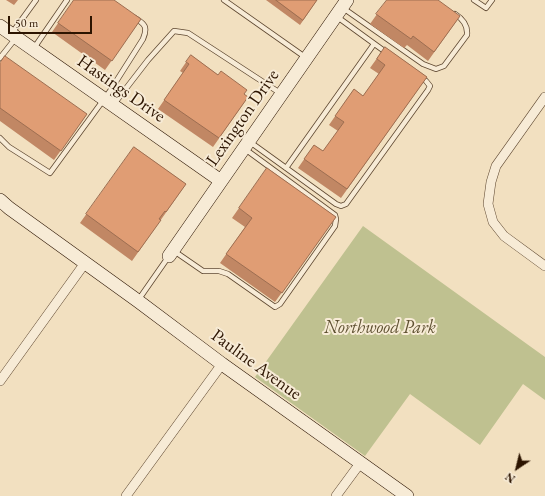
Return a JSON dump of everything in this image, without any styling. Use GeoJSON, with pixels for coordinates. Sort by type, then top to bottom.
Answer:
{"type":"FeatureCollection","features":[{"type":"Feature","properties":{"kind":"street","name":"Lexington Drive"},"geometry":{"type":"LineString","coordinates":[[171,253],[341,8]]}},
{"type":"Feature","properties":{"kind":"street","name":"Hastings Drive"},"geometry":{"type":"LineString","coordinates":[[0,26],[221,181]]}},
{"type":"Feature","properties":{"kind":"street"},"geometry":{"type":"LineString","coordinates":[[545,97],[496,166],[491,182],[488,204],[493,222],[504,236],[545,266]]}},
{"type":"Feature","properties":{"kind":"street","name":"Pauline Avenue"},"geometry":{"type":"LineString","coordinates":[[0,200],[222,364],[407,496]]}},
{"type":"Feature","properties":{"kind":"street"},"geometry":{"type":"LineString","coordinates":[[0,381],[85,263]]}},
{"type":"Feature","properties":{"kind":"street"},"geometry":{"type":"LineString","coordinates":[[126,496],[222,364]]}},
{"type":"Feature","properties":{"kind":"street"},"geometry":{"type":"LineString","coordinates":[[336,496],[361,462]]}},
{"type":"Feature","properties":{"kind":"lane"},"geometry":{"type":"LineString","coordinates":[[0,58],[36,0]]}},
{"type":"Feature","properties":{"kind":"lane"},"geometry":{"type":"LineString","coordinates":[[33,49],[67,0]]}},
{"type":"Feature","properties":{"kind":"lane"},"geometry":{"type":"LineString","coordinates":[[224,0],[306,58]]}},
{"type":"Feature","properties":{"kind":"lane"},"geometry":{"type":"LineString","coordinates":[[474,0],[486,8],[492,0]]}},
{"type":"Feature","properties":{"kind":"lane"},"geometry":{"type":"LineString","coordinates":[[341,8],[374,44],[394,58]]}},
{"type":"Feature","properties":{"kind":"lane"},"geometry":{"type":"LineString","coordinates":[[341,8],[423,64],[436,69],[444,66],[466,35],[467,30],[464,22],[449,9]]}},
{"type":"Feature","properties":{"kind":"lane"},"geometry":{"type":"LineString","coordinates":[[108,102],[146,32],[144,24],[128,13]]}},
{"type":"Feature","properties":{"kind":"lane"},"geometry":{"type":"LineString","coordinates":[[0,138],[9,147],[50,173],[108,102],[174,31],[188,33],[282,94]]}},
{"type":"Feature","properties":{"kind":"lane"},"geometry":{"type":"LineString","coordinates":[[286,168],[374,44]]}},
{"type":"Feature","properties":{"kind":"lane"},"geometry":{"type":"LineString","coordinates":[[246,145],[286,168],[336,204],[340,206],[346,204],[428,90],[430,86],[426,81],[413,72]]}},
{"type":"Feature","properties":{"kind":"lane"},"geometry":{"type":"LineString","coordinates":[[138,301],[171,253],[203,271],[228,274],[275,307],[280,304],[335,226],[335,215],[246,145]]}},
{"type":"Feature","properties":{"kind":"green space","name":"Northwood Park"},"geometry":{"type":"Polygon","coordinates":[[[363,226],[545,357],[545,400],[523,384],[480,445],[410,394],[365,456],[255,377],[363,226]]]}},
{"type":"Feature","properties":{"kind":"building"},"geometry":{"type":"Polygon","coordinates":[[[74,0],[114,0],[141,19],[112,61],[58,23],[74,0]]]}},
{"type":"Feature","properties":{"kind":"building"},"geometry":{"type":"Polygon","coordinates":[[[276,0],[317,0],[303,20],[276,0]]]}},
{"type":"Feature","properties":{"kind":"building"},"geometry":{"type":"Polygon","coordinates":[[[387,0],[438,0],[460,16],[434,52],[413,36],[411,39],[376,14],[387,0]]]}},
{"type":"Feature","properties":{"kind":"building"},"geometry":{"type":"Polygon","coordinates":[[[385,47],[427,77],[347,189],[304,159],[314,145],[323,151],[344,122],[335,116],[354,89],[363,96],[385,65],[377,59],[385,47]]]}},
{"type":"Feature","properties":{"kind":"building"},"geometry":{"type":"Polygon","coordinates":[[[191,55],[218,75],[221,71],[247,90],[244,94],[248,97],[219,138],[164,100],[189,64],[186,62],[191,55]]]}},
{"type":"Feature","properties":{"kind":"building"},"geometry":{"type":"Polygon","coordinates":[[[5,56],[87,114],[61,151],[0,108],[0,63],[5,56]]]}},
{"type":"Feature","properties":{"kind":"building"},"geometry":{"type":"Polygon","coordinates":[[[134,147],[186,184],[166,212],[165,211],[159,219],[161,220],[138,252],[86,214],[134,147]]]}},
{"type":"Feature","properties":{"kind":"building"},"geometry":{"type":"Polygon","coordinates":[[[267,168],[336,217],[282,293],[226,254],[252,218],[239,208],[267,168]]]}}]}
